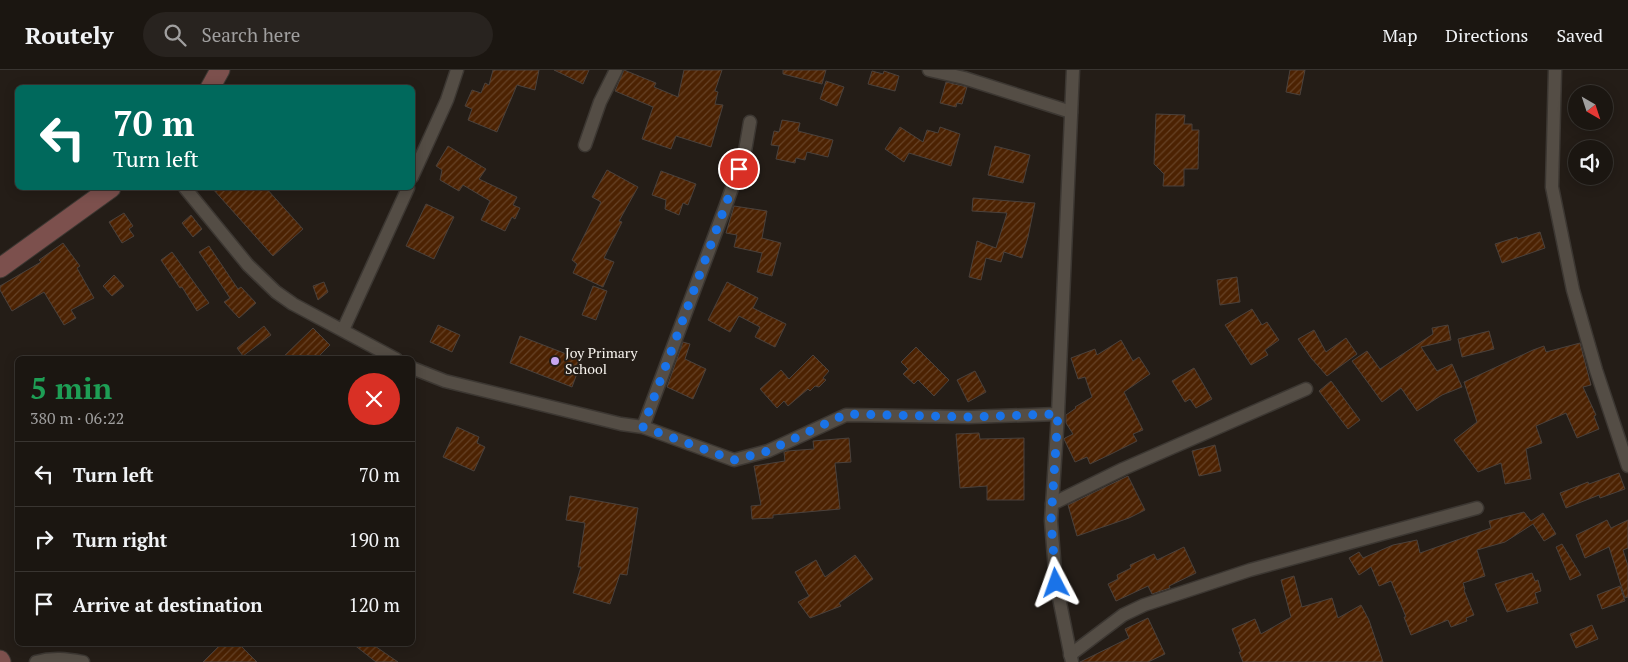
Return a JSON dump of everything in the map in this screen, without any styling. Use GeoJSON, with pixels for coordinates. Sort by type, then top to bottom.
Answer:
{"type":"FeatureCollection","features":[{"type":"Feature","properties":{"kind":"street"},"geometry":{"type":"LineString","coordinates":[[212,85],[220,70]]}},
{"type":"Feature","properties":{"kind":"street"},"geometry":{"type":"LineString","coordinates":[[415,170],[447,100],[457,70]]}},
{"type":"Feature","properties":{"kind":"street"},"geometry":{"type":"LineString","coordinates":[[585,145],[600,102],[616,70]]}},
{"type":"Feature","properties":{"kind":"street"},"geometry":{"type":"LineString","coordinates":[[929,70],[964,78],[1071,112]]}},
{"type":"Feature","properties":{"kind":"street"},"geometry":{"type":"LineString","coordinates":[[1073,70],[1058,414],[1051,521],[1056,583],[1071,658],[1123,616],[1144,605],[1250,570],[1477,508]]}},
{"type":"Feature","properties":{"kind":"street"},"geometry":{"type":"LineString","coordinates":[[1555,70],[1552,187],[1573,290],[1596,370],[1628,466]]}},
{"type":"Feature","properties":{"kind":"street"},"geometry":{"type":"LineString","coordinates":[[643,427],[745,151],[750,122]]}},
{"type":"Feature","properties":{"kind":"street"},"geometry":{"type":"LineString","coordinates":[[0,268],[108,190]]}},
{"type":"Feature","properties":{"kind":"street"},"geometry":{"type":"LineString","coordinates":[[187,190],[248,266],[276,292],[293,304],[391,356]]}},
{"type":"Feature","properties":{"kind":"street"},"geometry":{"type":"LineString","coordinates":[[343,330],[407,190]]}},
{"type":"Feature","properties":{"kind":"street"},"geometry":{"type":"LineString","coordinates":[[415,369],[445,382],[621,424],[643,427],[734,460],[768,451],[846,414],[969,417],[1058,414]]}},
{"type":"Feature","properties":{"kind":"street"},"geometry":{"type":"LineString","coordinates":[[1052,504],[1122,469],[1306,389]]}},
{"type":"Feature","properties":{"kind":"street"},"geometry":{"type":"LineString","coordinates":[[36,662],[48,658],[83,662]]}},
{"type":"Feature","properties":{"kind":"building"},"geometry":{"type":"Polygon","coordinates":[[[493,70],[539,70],[535,90],[517,85],[497,132],[468,120],[472,109],[465,106],[472,90],[481,93],[485,83],[489,85],[493,70]]]}},
{"type":"Feature","properties":{"kind":"building"},"geometry":{"type":"Polygon","coordinates":[[[554,70],[589,70],[583,84],[554,70]]]}},
{"type":"Feature","properties":{"kind":"building"},"geometry":{"type":"Polygon","coordinates":[[[624,70],[656,83],[654,87],[678,97],[684,70],[722,70],[715,91],[718,92],[715,104],[723,105],[711,147],[676,136],[671,149],[642,139],[653,107],[615,91],[624,70]]]}},
{"type":"Feature","properties":{"kind":"building"},"geometry":{"type":"Polygon","coordinates":[[[783,70],[826,70],[822,84],[783,74],[783,70]]]}},
{"type":"Feature","properties":{"kind":"building"},"geometry":{"type":"Polygon","coordinates":[[[1290,70],[1305,70],[1300,95],[1286,92],[1290,70]]]}},
{"type":"Feature","properties":{"kind":"building"},"geometry":{"type":"Polygon","coordinates":[[[872,71],[883,74],[884,71],[899,76],[895,91],[868,84],[872,71]]]}},
{"type":"Feature","properties":{"kind":"building"},"geometry":{"type":"Polygon","coordinates":[[[826,81],[844,87],[837,106],[820,99],[826,81]]]}},
{"type":"Feature","properties":{"kind":"building"},"geometry":{"type":"Polygon","coordinates":[[[946,82],[967,87],[962,104],[957,103],[956,107],[940,103],[946,82]]]}},
{"type":"Feature","properties":{"kind":"building"},"geometry":{"type":"Polygon","coordinates":[[[1156,114],[1185,115],[1184,124],[1192,124],[1192,130],[1199,130],[1198,169],[1184,169],[1184,186],[1163,186],[1164,174],[1154,164],[1156,114]]]}},
{"type":"Feature","properties":{"kind":"building"},"geometry":{"type":"Polygon","coordinates":[[[782,120],[800,123],[798,131],[833,140],[828,157],[807,152],[805,160],[796,158],[795,163],[776,159],[779,146],[771,145],[774,131],[779,132],[782,120]]]}},
{"type":"Feature","properties":{"kind":"building"},"geometry":{"type":"Polygon","coordinates":[[[900,127],[923,142],[927,130],[938,133],[940,127],[960,134],[951,166],[909,153],[904,162],[885,149],[900,127]]]}},
{"type":"Feature","properties":{"kind":"building"},"geometry":{"type":"Polygon","coordinates":[[[448,146],[486,169],[479,179],[517,197],[513,205],[520,208],[515,219],[512,217],[505,231],[481,220],[490,201],[463,185],[459,191],[440,180],[442,170],[436,166],[448,146]]]}},
{"type":"Feature","properties":{"kind":"building"},"geometry":{"type":"Polygon","coordinates":[[[995,146],[1030,155],[1023,183],[988,175],[995,146]]]}},
{"type":"Feature","properties":{"kind":"building"},"geometry":{"type":"Polygon","coordinates":[[[607,170],[638,187],[619,221],[622,222],[604,258],[614,262],[603,287],[573,273],[577,264],[572,260],[601,202],[592,197],[607,170]]]}},
{"type":"Feature","properties":{"kind":"building"},"geometry":{"type":"Polygon","coordinates":[[[661,171],[696,184],[688,205],[683,203],[679,215],[665,209],[666,200],[652,195],[661,171]]]}},
{"type":"Feature","properties":{"kind":"building"},"geometry":{"type":"Polygon","coordinates":[[[214,190],[268,190],[303,229],[273,256],[214,190]]]}},
{"type":"Feature","properties":{"kind":"building"},"geometry":{"type":"Polygon","coordinates":[[[973,198],[1035,203],[1022,258],[1004,252],[1001,262],[986,258],[981,280],[969,277],[977,241],[996,248],[1007,213],[972,211],[973,198]]]}},
{"type":"Feature","properties":{"kind":"building"},"geometry":{"type":"Polygon","coordinates":[[[426,204],[454,217],[434,259],[406,246],[426,204]]]}},
{"type":"Feature","properties":{"kind":"building"},"geometry":{"type":"Polygon","coordinates":[[[734,206],[767,211],[762,238],[781,243],[772,276],[757,272],[762,253],[734,247],[737,235],[726,233],[734,206]]]}},
{"type":"Feature","properties":{"kind":"building"},"geometry":{"type":"Polygon","coordinates":[[[124,213],[133,226],[129,229],[134,236],[122,243],[109,222],[124,213]]]}},
{"type":"Feature","properties":{"kind":"building"},"geometry":{"type":"Polygon","coordinates":[[[191,215],[202,229],[193,237],[182,223],[191,215]]]}},
{"type":"Feature","properties":{"kind":"building"},"geometry":{"type":"Polygon","coordinates":[[[1540,232],[1545,248],[1502,263],[1495,244],[1540,232]]]}},
{"type":"Feature","properties":{"kind":"building"},"geometry":{"type":"Polygon","coordinates":[[[63,243],[80,266],[77,268],[94,298],[71,310],[76,318],[64,325],[44,292],[12,311],[0,290],[0,286],[41,262],[39,260],[63,243]]]}},
{"type":"Feature","properties":{"kind":"building"},"geometry":{"type":"Polygon","coordinates":[[[209,246],[238,289],[241,287],[256,303],[239,318],[224,302],[230,298],[199,252],[209,246]]]}},
{"type":"Feature","properties":{"kind":"building"},"geometry":{"type":"Polygon","coordinates":[[[172,252],[209,303],[197,311],[182,287],[180,288],[161,260],[172,252]]]}},
{"type":"Feature","properties":{"kind":"building"},"geometry":{"type":"Polygon","coordinates":[[[114,275],[124,286],[112,296],[103,286],[114,275]]]}},
{"type":"Feature","properties":{"kind":"building"},"geometry":{"type":"Polygon","coordinates":[[[1237,277],[1240,302],[1220,305],[1217,280],[1237,277]]]}},
{"type":"Feature","properties":{"kind":"building"},"geometry":{"type":"Polygon","coordinates":[[[324,282],[328,292],[318,300],[313,286],[324,282]]]}},
{"type":"Feature","properties":{"kind":"building"},"geometry":{"type":"Polygon","coordinates":[[[727,282],[758,298],[753,308],[786,324],[775,347],[755,337],[760,327],[739,316],[730,332],[708,320],[727,282]]]}},
{"type":"Feature","properties":{"kind":"building"},"geometry":{"type":"Polygon","coordinates":[[[593,286],[607,291],[596,320],[582,315],[593,286]]]}},
{"type":"Feature","properties":{"kind":"building"},"geometry":{"type":"Polygon","coordinates":[[[1252,309],[1262,325],[1267,322],[1279,340],[1265,350],[1268,355],[1251,365],[1225,325],[1252,309]]]}},
{"type":"Feature","properties":{"kind":"building"},"geometry":{"type":"Polygon","coordinates":[[[438,325],[460,335],[452,352],[430,342],[438,325]]]}},
{"type":"Feature","properties":{"kind":"building"},"geometry":{"type":"Polygon","coordinates":[[[1448,325],[1451,340],[1421,347],[1437,371],[1452,364],[1462,387],[1442,395],[1417,411],[1401,388],[1382,402],[1352,361],[1367,351],[1380,369],[1433,334],[1432,328],[1448,325]]]}},
{"type":"Feature","properties":{"kind":"building"},"geometry":{"type":"Polygon","coordinates":[[[264,326],[271,335],[243,356],[237,348],[264,326]]]}},
{"type":"Feature","properties":{"kind":"building"},"geometry":{"type":"Polygon","coordinates":[[[313,328],[330,345],[319,356],[284,356],[313,328]]]}},
{"type":"Feature","properties":{"kind":"building"},"geometry":{"type":"Polygon","coordinates":[[[1314,330],[1326,352],[1346,338],[1357,354],[1327,376],[1298,339],[1314,330]]]}},
{"type":"Feature","properties":{"kind":"building"},"geometry":{"type":"Polygon","coordinates":[[[1489,331],[1494,349],[1462,357],[1458,339],[1489,331]]]}},
{"type":"Feature","properties":{"kind":"building"},"geometry":{"type":"Polygon","coordinates":[[[520,336],[582,360],[572,387],[510,363],[520,336]]]}},
{"type":"Feature","properties":{"kind":"building"},"geometry":{"type":"Polygon","coordinates":[[[1121,340],[1133,361],[1139,357],[1150,374],[1124,392],[1143,430],[1133,434],[1137,441],[1090,464],[1087,457],[1075,462],[1064,439],[1073,434],[1066,423],[1066,415],[1092,397],[1085,377],[1078,379],[1071,358],[1095,349],[1097,355],[1121,340]]]}},
{"type":"Feature","properties":{"kind":"building"},"geometry":{"type":"Polygon","coordinates":[[[683,342],[690,344],[685,359],[706,369],[693,399],[667,387],[683,342]]]}},
{"type":"Feature","properties":{"kind":"building"},"geometry":{"type":"Polygon","coordinates":[[[1580,343],[1591,385],[1583,387],[1596,415],[1594,416],[1599,429],[1577,438],[1566,413],[1536,426],[1542,443],[1526,449],[1531,479],[1505,484],[1501,463],[1478,472],[1454,440],[1477,422],[1464,382],[1544,346],[1546,352],[1580,343]]]}},
{"type":"Feature","properties":{"kind":"building"},"geometry":{"type":"Polygon","coordinates":[[[916,347],[949,380],[934,396],[918,380],[914,384],[903,374],[908,369],[901,362],[916,347]]]}},
{"type":"Feature","properties":{"kind":"building"},"geometry":{"type":"Polygon","coordinates":[[[813,355],[829,371],[823,378],[826,380],[819,387],[815,386],[810,391],[808,389],[788,406],[784,401],[777,408],[760,389],[781,370],[789,379],[813,355]]]}},
{"type":"Feature","properties":{"kind":"building"},"geometry":{"type":"Polygon","coordinates":[[[1194,368],[1212,399],[1196,408],[1190,399],[1185,402],[1172,381],[1194,368]]]}},
{"type":"Feature","properties":{"kind":"building"},"geometry":{"type":"Polygon","coordinates":[[[975,371],[986,392],[968,402],[957,380],[975,371]]]}},
{"type":"Feature","properties":{"kind":"building"},"geometry":{"type":"Polygon","coordinates":[[[1331,381],[1360,420],[1348,429],[1319,391],[1331,381]]]}},
{"type":"Feature","properties":{"kind":"building"},"geometry":{"type":"Polygon","coordinates":[[[457,427],[479,437],[477,443],[485,447],[474,471],[443,457],[457,427]]]}},
{"type":"Feature","properties":{"kind":"building"},"geometry":{"type":"Polygon","coordinates":[[[979,433],[980,439],[1024,438],[1024,500],[987,500],[987,486],[960,488],[956,434],[979,433]]]}},
{"type":"Feature","properties":{"kind":"building"},"geometry":{"type":"Polygon","coordinates":[[[849,438],[851,462],[835,463],[840,509],[773,515],[773,518],[752,519],[751,506],[761,505],[754,466],[785,461],[784,452],[787,451],[814,449],[813,441],[849,438]]]}},
{"type":"Feature","properties":{"kind":"building"},"geometry":{"type":"Polygon","coordinates":[[[1215,445],[1221,471],[1199,476],[1192,451],[1215,445]]]}},
{"type":"Feature","properties":{"kind":"building"},"geometry":{"type":"Polygon","coordinates":[[[1619,473],[1625,489],[1600,498],[1599,495],[1566,508],[1560,493],[1619,473]]]}},
{"type":"Feature","properties":{"kind":"building"},"geometry":{"type":"Polygon","coordinates":[[[1128,476],[1145,510],[1129,518],[1077,536],[1068,505],[1128,476]]]}},
{"type":"Feature","properties":{"kind":"building"},"geometry":{"type":"Polygon","coordinates":[[[570,496],[638,508],[627,575],[620,574],[610,604],[573,593],[581,567],[578,567],[585,523],[566,520],[570,496]]]}},
{"type":"Feature","properties":{"kind":"building"},"geometry":{"type":"Polygon","coordinates":[[[1524,512],[1531,521],[1543,513],[1556,534],[1544,541],[1533,524],[1505,542],[1477,550],[1485,576],[1463,583],[1474,615],[1466,618],[1467,621],[1451,627],[1448,620],[1411,635],[1404,617],[1406,617],[1391,581],[1379,586],[1371,567],[1359,575],[1349,558],[1359,552],[1363,558],[1393,545],[1417,540],[1420,553],[1491,528],[1489,521],[1524,512]]]}},
{"type":"Feature","properties":{"kind":"building"},"geometry":{"type":"Polygon","coordinates":[[[1607,520],[1611,528],[1628,520],[1628,548],[1623,550],[1628,566],[1628,597],[1625,598],[1609,547],[1585,558],[1576,535],[1607,520]]]}},
{"type":"Feature","properties":{"kind":"building"},"geometry":{"type":"Polygon","coordinates":[[[1562,544],[1581,575],[1570,580],[1556,547],[1562,544]]]}},
{"type":"Feature","properties":{"kind":"building"},"geometry":{"type":"Polygon","coordinates":[[[1184,547],[1196,573],[1169,586],[1170,588],[1152,594],[1148,586],[1116,601],[1108,584],[1118,579],[1117,575],[1131,568],[1130,565],[1154,554],[1157,560],[1184,547]]]}},
{"type":"Feature","properties":{"kind":"building"},"geometry":{"type":"Polygon","coordinates":[[[855,555],[873,579],[839,603],[841,606],[810,618],[798,602],[809,596],[795,572],[816,560],[825,577],[855,555]]]}},
{"type":"Feature","properties":{"kind":"building"},"geometry":{"type":"Polygon","coordinates":[[[1532,573],[1535,581],[1538,580],[1541,591],[1535,593],[1538,603],[1507,612],[1495,584],[1532,573]]]}},
{"type":"Feature","properties":{"kind":"building"},"geometry":{"type":"Polygon","coordinates":[[[1294,576],[1302,607],[1332,598],[1338,618],[1361,605],[1369,620],[1383,662],[1243,662],[1232,629],[1255,619],[1261,634],[1291,617],[1281,580],[1294,576]]]}},
{"type":"Feature","properties":{"kind":"building"},"geometry":{"type":"Polygon","coordinates":[[[1620,586],[1625,601],[1602,609],[1597,595],[1620,586]]]}},
{"type":"Feature","properties":{"kind":"building"},"geometry":{"type":"Polygon","coordinates":[[[1148,618],[1165,654],[1148,662],[1080,662],[1129,638],[1125,629],[1148,618]]]}},
{"type":"Feature","properties":{"kind":"building"},"geometry":{"type":"Polygon","coordinates":[[[1592,625],[1598,639],[1576,648],[1570,634],[1592,625]]]}},
{"type":"Feature","properties":{"kind":"building"},"geometry":{"type":"Polygon","coordinates":[[[219,646],[241,646],[257,662],[203,662],[219,646]]]}},
{"type":"Feature","properties":{"kind":"building"},"geometry":{"type":"Polygon","coordinates":[[[356,646],[375,646],[398,662],[376,662],[356,646]]]}},
{"type":"Feature","properties":{"kind":"place","name":"Joy Primary School"},"geometry":{"type":"Point","coordinates":[555,361]}},
{"type":"Feature","properties":{"kind":"route"},"geometry":{"type":"LineString","coordinates":[[739,169],[643,427],[734,460],[768,451],[846,414],[969,417],[1058,414],[1051,521],[1056,583]]}}]}
